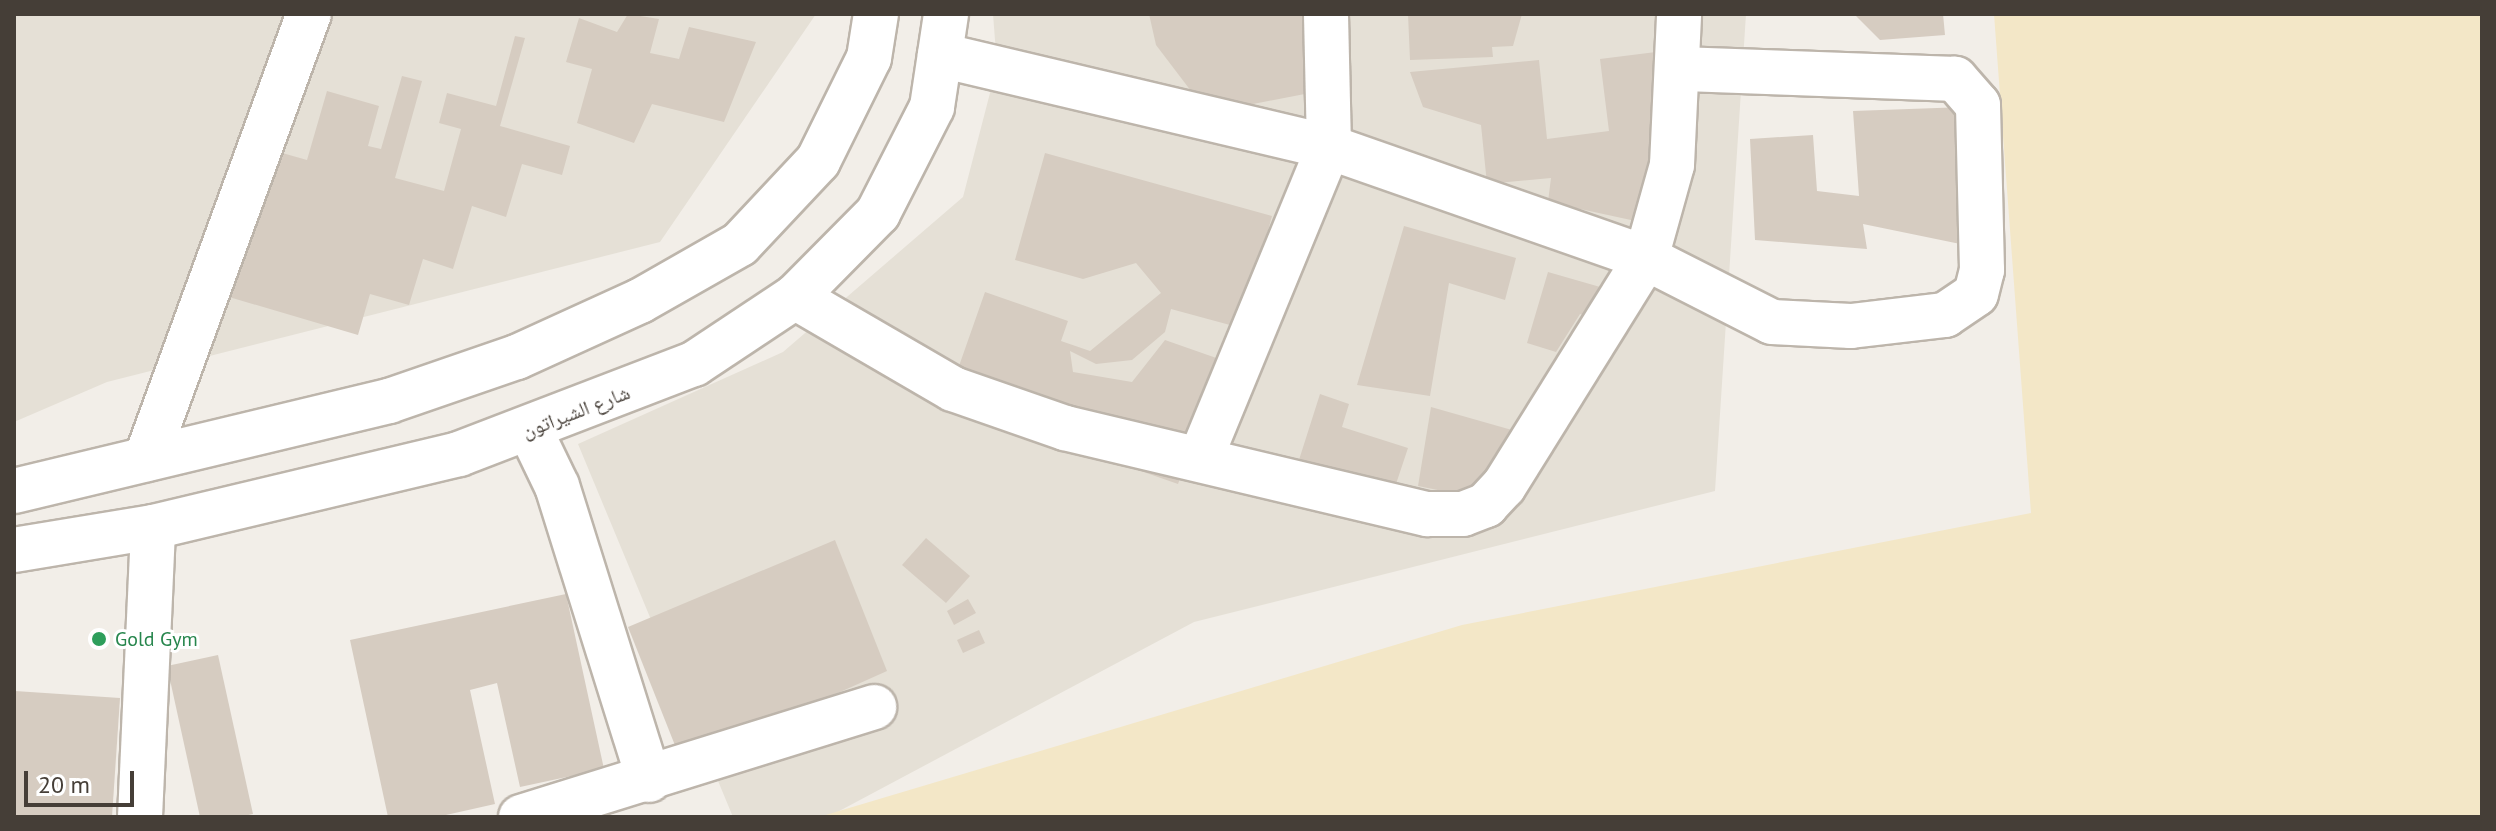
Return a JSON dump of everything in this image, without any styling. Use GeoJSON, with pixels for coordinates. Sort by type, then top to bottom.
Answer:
{"type":"FeatureCollection","features":[{"type":"Feature","properties":{"kind":"street"},"geometry":{"type":"LineString","coordinates":[[146,459],[309,14]]}},
{"type":"Feature","properties":{"kind":"street"},"geometry":{"type":"LineString","coordinates":[[14,491],[389,401],[517,357],[640,301],[740,244],[818,161],[869,58],[876,14]]}},
{"type":"Feature","properties":{"kind":"street"},"geometry":{"type":"LineString","coordinates":[[1201,457],[1329,147],[1326,14]]}},
{"type":"Feature","properties":{"kind":"street"},"geometry":{"type":"LineString","coordinates":[[795,297],[953,389],[1065,428],[1201,457],[1427,514],[1486,505],[1646,258],[1672,165],[1680,69],[1679,14]]}},
{"type":"Feature","properties":{"kind":"street"},"geometry":{"type":"LineString","coordinates":[[943,35],[1329,147],[1646,258],[1772,322],[1851,326],[1945,315],[1976,294],[1982,270],[1978,105],[1955,79],[1680,69]]}},
{"type":"Feature","properties":{"kind":"street","name":"شارع الشيراتون"},"geometry":{"type":"LineString","coordinates":[[14,550],[153,527],[352,483],[530,430],[694,364],[795,297],[878,213],[932,107],[943,35]]}},
{"type":"Feature","properties":{"kind":"street"},"geometry":{"type":"LineString","coordinates":[[530,430],[557,486],[649,780]]}},
{"type":"Feature","properties":{"kind":"street"},"geometry":{"type":"LineString","coordinates":[[140,817],[153,527]]}},
{"type":"Feature","properties":{"kind":"street"},"geometry":{"type":"LineString","coordinates":[[521,817],[649,780],[874,707]]}},
{"type":"Feature","properties":{"kind":"shaded area"},"geometry":{"type":"Polygon","coordinates":[[[14,14],[816,14],[660,242],[107,382],[14,422],[14,14]]]}},
{"type":"Feature","properties":{"kind":"shaded area"},"geometry":{"type":"Polygon","coordinates":[[[993,14],[1746,14],[1715,491],[1194,622],[828,817],[733,817],[578,444],[783,352],[963,197],[997,66],[993,14]]]}},
{"type":"Feature","properties":{"kind":"sand"},"geometry":{"type":"Polygon","coordinates":[[[1994,14],[2482,14],[2482,817],[819,817],[1462,625],[2031,513],[1994,14]]]}},
{"type":"Feature","properties":{"kind":"building"},"geometry":{"type":"Polygon","coordinates":[[[628,14],[659,19],[650,53],[679,59],[689,27],[756,42],[724,122],[652,104],[634,143],[577,123],[592,69],[566,62],[579,18],[617,32],[628,14]]]}},
{"type":"Feature","properties":{"kind":"building"},"geometry":{"type":"Polygon","coordinates":[[[1149,14],[1314,14],[1315,92],[1248,105],[1191,91],[1156,45],[1149,14]]]}},
{"type":"Feature","properties":{"kind":"building"},"geometry":{"type":"Polygon","coordinates":[[[1408,14],[1522,14],[1513,46],[1492,47],[1493,57],[1410,60],[1408,14]]]}},
{"type":"Feature","properties":{"kind":"building"},"geometry":{"type":"Polygon","coordinates":[[[1854,14],[1943,14],[1945,35],[1880,40],[1854,14]]]}},
{"type":"Feature","properties":{"kind":"building"},"geometry":{"type":"Polygon","coordinates":[[[515,36],[525,38],[500,126],[570,146],[562,175],[522,164],[506,217],[472,206],[453,269],[423,259],[409,305],[370,294],[358,335],[229,297],[254,145],[307,160],[327,91],[379,106],[368,146],[381,149],[402,76],[422,81],[395,178],[444,191],[461,129],[439,123],[447,93],[496,106],[515,36]]]}},
{"type":"Feature","properties":{"kind":"building"},"geometry":{"type":"Polygon","coordinates":[[[1656,52],[1677,230],[1548,202],[1551,178],[1487,184],[1481,125],[1423,107],[1410,72],[1539,60],[1547,139],[1609,131],[1600,59],[1656,52]]]}},
{"type":"Feature","properties":{"kind":"building"},"geometry":{"type":"Polygon","coordinates":[[[1965,107],[1970,246],[1863,224],[1867,249],[1755,240],[1750,139],[1813,135],[1817,191],[1859,196],[1853,111],[1965,107]]]}},
{"type":"Feature","properties":{"kind":"building"},"geometry":{"type":"Polygon","coordinates":[[[1045,153],[1272,216],[1241,328],[1171,309],[1165,332],[1132,360],[1096,364],[1070,351],[1073,372],[1132,382],[1165,340],[1222,360],[1178,484],[946,403],[985,292],[1068,321],[1061,341],[1090,351],[1161,293],[1136,263],[1083,279],[1015,260],[1045,153]]]}},
{"type":"Feature","properties":{"kind":"building"},"geometry":{"type":"Polygon","coordinates":[[[1404,226],[1516,258],[1505,300],[1449,283],[1430,396],[1357,385],[1404,226]]]}},
{"type":"Feature","properties":{"kind":"building"},"geometry":{"type":"Polygon","coordinates":[[[1548,272],[1621,293],[1605,321],[1580,314],[1556,352],[1527,343],[1548,272]]]}},
{"type":"Feature","properties":{"kind":"building"},"geometry":{"type":"Polygon","coordinates":[[[1320,394],[1349,404],[1342,427],[1408,448],[1393,493],[1298,463],[1320,394]]]}},
{"type":"Feature","properties":{"kind":"building"},"geometry":{"type":"Polygon","coordinates":[[[1431,407],[1526,434],[1477,498],[1418,486],[1431,407]]]}},
{"type":"Feature","properties":{"kind":"building"},"geometry":{"type":"Polygon","coordinates":[[[926,538],[970,576],[946,603],[902,565],[926,538]]]}},
{"type":"Feature","properties":{"kind":"building"},"geometry":{"type":"Polygon","coordinates":[[[835,540],[887,671],[682,763],[628,627],[835,540]]]}},
{"type":"Feature","properties":{"kind":"building"},"geometry":{"type":"Polygon","coordinates":[[[566,594],[604,769],[520,787],[497,683],[470,690],[495,804],[437,817],[388,817],[350,640],[566,594]]]}},
{"type":"Feature","properties":{"kind":"building"},"geometry":{"type":"Polygon","coordinates":[[[968,599],[976,613],[954,625],[947,611],[968,599]]]}},
{"type":"Feature","properties":{"kind":"building"},"geometry":{"type":"Polygon","coordinates":[[[979,630],[985,643],[963,653],[957,640],[979,630]]]}},
{"type":"Feature","properties":{"kind":"building"},"geometry":{"type":"Polygon","coordinates":[[[218,655],[253,814],[239,817],[200,817],[167,666],[218,655]]]}},
{"type":"Feature","properties":{"kind":"building"},"geometry":{"type":"Polygon","coordinates":[[[15,691],[120,698],[112,817],[14,817],[15,691]]]}},
{"type":"Feature","properties":{"kind":"place","name":"Gold Gym"},"geometry":{"type":"Point","coordinates":[99,639]}}]}
